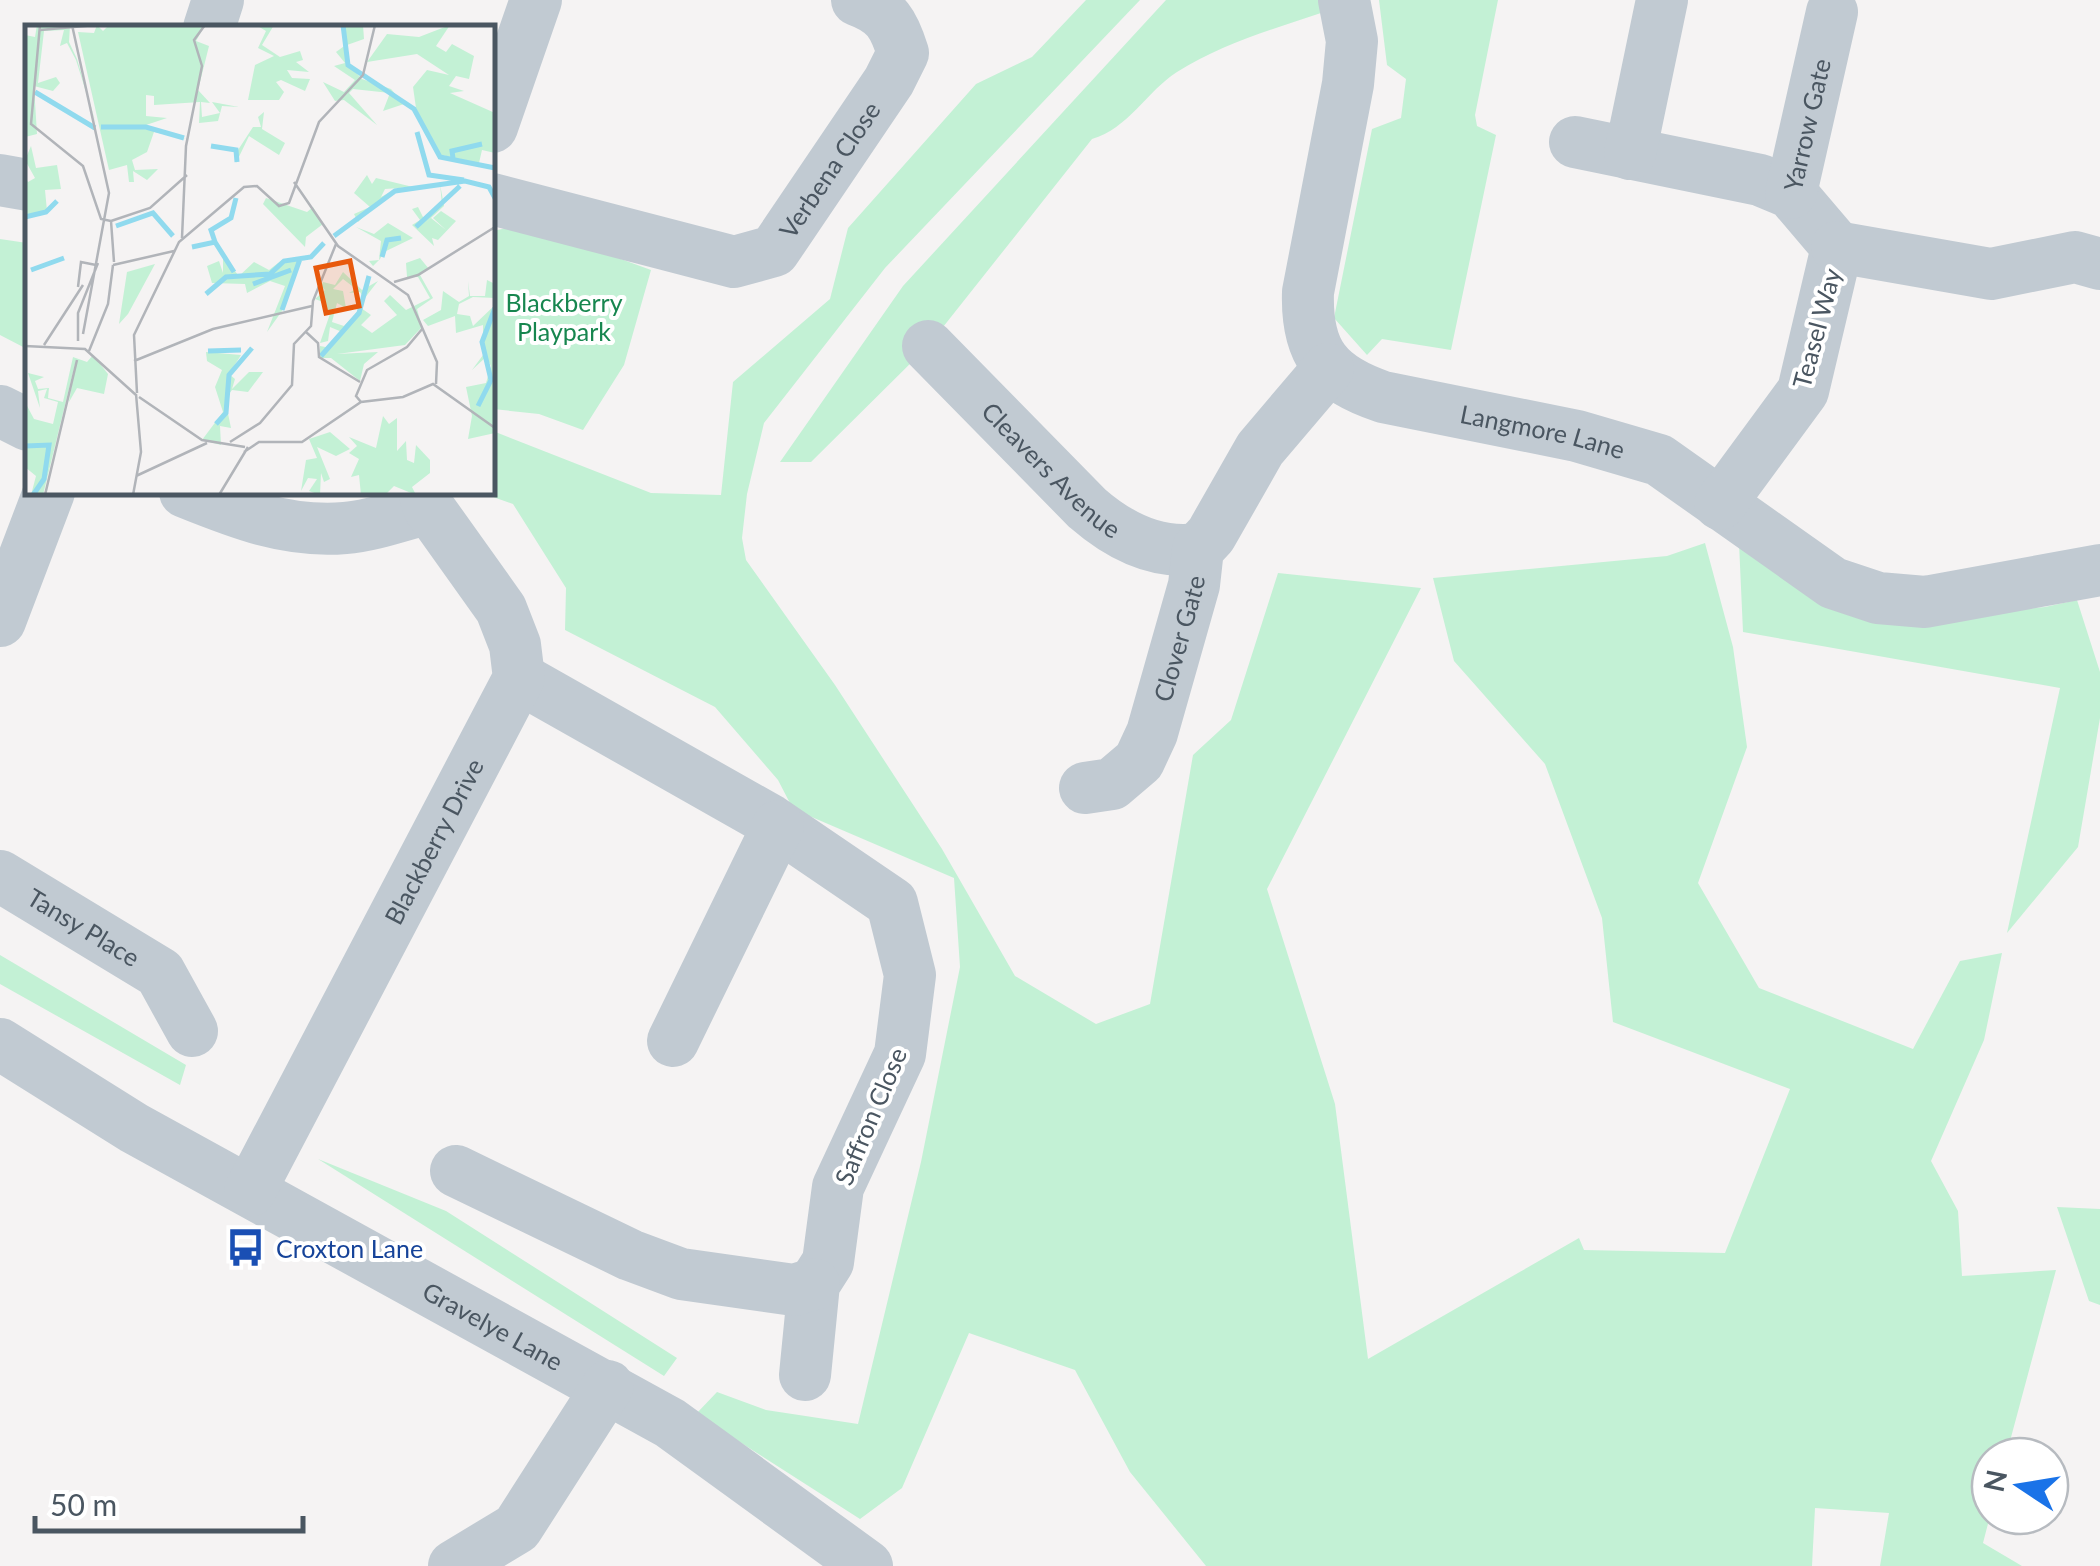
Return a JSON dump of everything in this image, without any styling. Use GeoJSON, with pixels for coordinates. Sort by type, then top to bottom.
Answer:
{"type":"FeatureCollection","features":[{"type":"Feature","properties":{"kind":"street"},"geometry":{"type":"LineString","coordinates":[[209,25],[218,0]]}},
{"type":"Feature","properties":{"kind":"street"},"geometry":{"type":"LineString","coordinates":[[495,118],[536,0]]}},
{"type":"Feature","properties":{"kind":"street","name":"Verbena Close"},"geometry":{"type":"LineString","coordinates":[[495,200],[734,262],[774,251],[889,81],[903,53],[894,26],[873,6],[857,0]]}},
{"type":"Feature","properties":{"kind":"street"},"geometry":{"type":"LineString","coordinates":[[1328,370],[1314,344],[1307,318],[1308,292],[1348,84],[1352,41],[1344,0]]}},
{"type":"Feature","properties":{"kind":"street"},"geometry":{"type":"LineString","coordinates":[[1630,154],[1662,0]]}},
{"type":"Feature","properties":{"kind":"street","name":"Yarrow Gate"},"geometry":{"type":"LineString","coordinates":[[1575,142],[1760,180],[1791,193],[1832,12]]}},
{"type":"Feature","properties":{"kind":"street"},"geometry":{"type":"LineString","coordinates":[[0,180],[25,184]]}},
{"type":"Feature","properties":{"kind":"street","name":"Teasel Way"},"geometry":{"type":"LineString","coordinates":[[1791,193],[1837,247],[1991,274],[2075,257],[2100,264]]}},
{"type":"Feature","properties":{"kind":"street","name":"Teasel Way"},"geometry":{"type":"LineString","coordinates":[[1720,504],[1803,391],[1837,247]]}},
{"type":"Feature","properties":{"kind":"street","name":"Cleavers Avenue"},"geometry":{"type":"LineString","coordinates":[[928,346],[1112,530],[1144,544],[1180,552],[1198,549]]}},
{"type":"Feature","properties":{"kind":"street","name":"Langmore Lane"},"geometry":{"type":"LineString","coordinates":[[1328,370],[1353,387],[1383,397],[1577,436],[1659,460],[1833,583],[1878,598],[1925,602],[2100,570]]}},
{"type":"Feature","properties":{"kind":"street","name":"Clover Gate"},"geometry":{"type":"LineString","coordinates":[[1085,788],[1112,784],[1139,761],[1152,733],[1194,585],[1198,549],[1211,536],[1260,449],[1328,370]]}},
{"type":"Feature","properties":{"kind":"street"},"geometry":{"type":"LineString","coordinates":[[0,411],[25,424]]}},
{"type":"Feature","properties":{"kind":"street"},"geometry":{"type":"LineString","coordinates":[[0,621],[48,495]]}},
{"type":"Feature","properties":{"kind":"street"},"geometry":{"type":"LineString","coordinates":[[193,495],[246,516],[292,528],[347,528],[427,500],[501,610],[515,644],[519,678]]}},
{"type":"Feature","properties":{"kind":"street","name":"Saffron Close"},"geometry":{"type":"LineString","coordinates":[[519,678],[778,826],[892,903],[910,975],[900,1054],[838,1187],[828,1262],[814,1284],[805,1375]]}},
{"type":"Feature","properties":{"kind":"street","name":"Blackberry Drive"},"geometry":{"type":"LineString","coordinates":[[250,1191],[519,678]]}},
{"type":"Feature","properties":{"kind":"street"},"geometry":{"type":"LineString","coordinates":[[673,1041],[778,826]]}},
{"type":"Feature","properties":{"kind":"street","name":"Tansy Place"},"geometry":{"type":"LineString","coordinates":[[0,876],[160,972],[192,1030]]}},
{"type":"Feature","properties":{"kind":"street","name":"Gravelye Lane"},"geometry":{"type":"LineString","coordinates":[[0,1044],[134,1128],[670,1423],[868,1566]]}},
{"type":"Feature","properties":{"kind":"street"},"geometry":{"type":"LineString","coordinates":[[456,1171],[630,1254],[681,1274],[794,1290],[814,1284]]}},
{"type":"Feature","properties":{"kind":"street"},"geometry":{"type":"LineString","coordinates":[[454,1566],[516,1528],[608,1386]]}},
{"type":"Feature","properties":{"kind":"green space"},"geometry":{"type":"Polygon","coordinates":[[[1086,0],[1140,0],[885,268],[764,423],[747,494],[742,538],[746,560],[835,685],[942,849],[1015,976],[1096,1024],[1150,1004],[1193,755],[1231,720],[1278,573],[1421,588],[1267,889],[1335,1104],[1368,1359],[1579,1238],[1584,1250],[1725,1253],[1790,1089],[1613,1022],[1602,918],[1545,764],[1454,661],[1433,578],[1667,556],[1705,543],[1733,647],[1747,747],[1698,883],[1759,988],[1913,1049],[1960,961],[2002,953],[1984,1040],[1931,1161],[1958,1211],[1962,1276],[2056,1270],[2011,1436],[1970,1436],[1970,1536],[1985,1536],[1983,1543],[2022,1566],[1880,1566],[1889,1513],[1815,1508],[1812,1566],[1206,1566],[1130,1472],[1075,1370],[969,1333],[902,1488],[860,1519],[696,1414],[717,1392],[766,1410],[858,1424],[921,1162],[960,967],[954,878],[793,809],[778,780],[715,707],[565,630],[566,588],[513,504],[488,495],[495,495],[495,432],[651,493],[721,495],[733,382],[830,299],[848,228],[976,84],[1032,57],[1086,0]]]}},
{"type":"Feature","properties":{"kind":"green space"},"geometry":{"type":"Polygon","coordinates":[[[1166,0],[1332,0],[1336,8],[1196,61],[1166,80],[1116,127],[1092,139],[928,346],[811,462],[780,462],[903,286],[1166,0]]]}},
{"type":"Feature","properties":{"kind":"green space"},"geometry":{"type":"Polygon","coordinates":[[[1379,0],[1498,0],[1475,115],[1477,126],[1496,135],[1451,350],[1382,339],[1367,355],[1334,318],[1372,129],[1401,118],[1406,79],[1387,65],[1379,0]]]}},
{"type":"Feature","properties":{"kind":"green space","name":"Blackberry Playpark"},"geometry":{"type":"Polygon","coordinates":[[[525,224],[651,270],[624,365],[583,430],[539,414],[495,409],[495,231],[525,224]]]}},
{"type":"Feature","properties":{"kind":"green space"},"geometry":{"type":"Polygon","coordinates":[[[0,239],[25,243],[25,348],[0,335],[0,239]]]}},
{"type":"Feature","properties":{"kind":"green space"},"geometry":{"type":"Polygon","coordinates":[[[1739,543],[1920,620],[2077,600],[2100,672],[2100,718],[2078,847],[2007,933],[2060,688],[1743,632],[1739,543]]]}},
{"type":"Feature","properties":{"kind":"green space"},"geometry":{"type":"Polygon","coordinates":[[[0,955],[186,1065],[180,1085],[0,984],[0,955]]]}},
{"type":"Feature","properties":{"kind":"green space"},"geometry":{"type":"Polygon","coordinates":[[[318,1159],[446,1211],[677,1358],[664,1376],[318,1159]]]}},
{"type":"Feature","properties":{"kind":"green space"},"geometry":{"type":"Polygon","coordinates":[[[2057,1207],[2100,1209],[2100,1305],[2089,1301],[2057,1207]]]}},
{"type":"Feature","properties":{"kind":"place","name":"Croxton Lane"},"geometry":{"type":"Point","coordinates":[246,1248]}}]}
